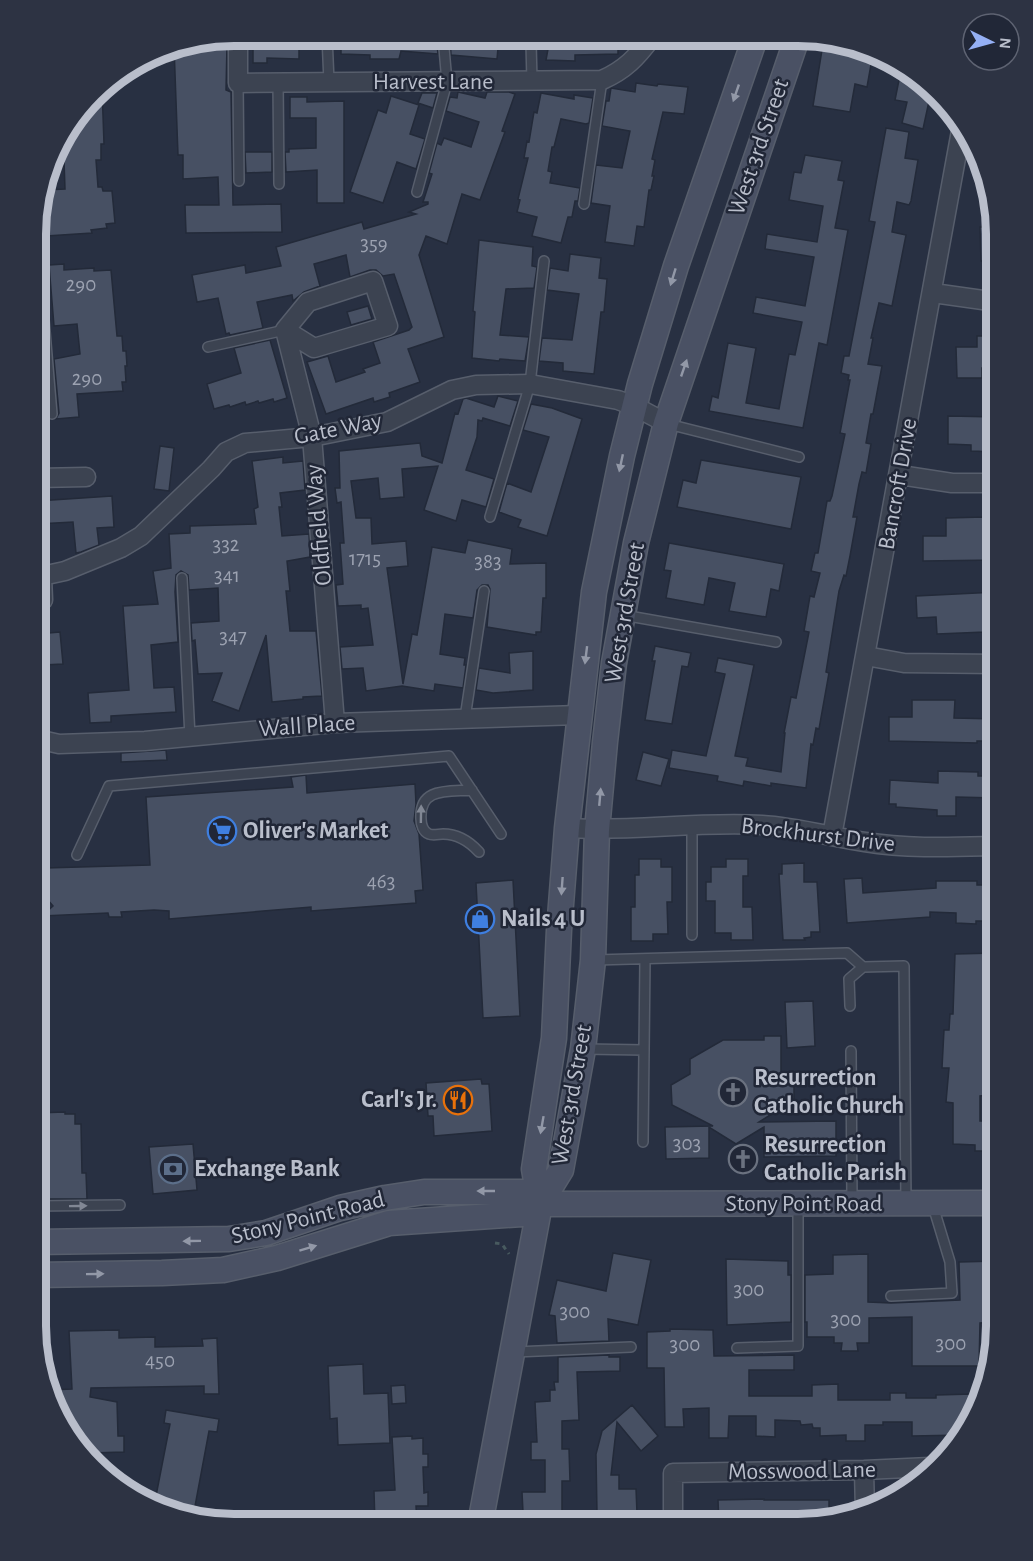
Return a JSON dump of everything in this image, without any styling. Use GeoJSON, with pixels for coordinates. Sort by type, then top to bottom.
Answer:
{"type":"FeatureCollection","features":[{"type":"Feature","properties":{"kind":"main road","name":"West 3rd Street"},"geometry":{"type":"LineString","coordinates":[[482,1514],[540,1204],[534,1169],[554,1038],[567,828],[594,592],[634,406],[676,266],[752,46]]}},
{"type":"Feature","properties":{"kind":"main road","name":"West 3rd Street"},"geometry":{"type":"LineString","coordinates":[[540,1204],[561,1170],[583,1048],[593,960],[597,830],[614,663],[636,543],[666,423],[794,46]]}},
{"type":"Feature","properties":{"kind":"main road","name":"Stony Point Road"},"geometry":{"type":"LineString","coordinates":[[46,1242],[196,1240],[250,1250],[389,1223],[522,1214],[540,1204],[986,1203]]}},
{"type":"Feature","properties":{"kind":"main road","name":"Stony Point Road"},"geometry":{"type":"LineString","coordinates":[[46,1275],[223,1270],[250,1250]]}},
{"type":"Feature","properties":{"kind":"street","name":"Harvest Lane"},"geometry":{"type":"LineString","coordinates":[[238,83],[602,80],[619,72],[636,58],[645,46]]}},
{"type":"Feature","properties":{"kind":"street"},"geometry":{"type":"LineString","coordinates":[[238,47],[238,83]]}},
{"type":"Feature","properties":{"kind":"street","name":"Bancroft Drive"},"geometry":{"type":"LineString","coordinates":[[832,836],[900,475],[960,138]]}},
{"type":"Feature","properties":{"kind":"street"},"geometry":{"type":"LineString","coordinates":[[373,281],[388,326],[314,348],[285,330],[308,302],[373,281]]}},
{"type":"Feature","properties":{"kind":"street"},"geometry":{"type":"LineString","coordinates":[[933,293],[986,300]]}},
{"type":"Feature","properties":{"kind":"street","name":"Oldfield Way"},"geometry":{"type":"LineString","coordinates":[[285,330],[312,437],[335,723]]}},
{"type":"Feature","properties":{"kind":"street","name":"Gate Way"},"geometry":{"type":"LineString","coordinates":[[46,568],[65,571],[121,549],[141,536],[226,452],[245,443],[312,437],[387,422],[452,390],[476,385],[530,384],[618,400],[666,423]]}},
{"type":"Feature","properties":{"kind":"street"},"geometry":{"type":"LineString","coordinates":[[900,475],[952,483],[986,483]]}},
{"type":"Feature","properties":{"kind":"street"},"geometry":{"type":"LineString","coordinates":[[46,478],[86,477]]}},
{"type":"Feature","properties":{"kind":"street"},"geometry":{"type":"LineString","coordinates":[[866,656],[904,663],[986,664]]}},
{"type":"Feature","properties":{"kind":"street","name":"Wall Place"},"geometry":{"type":"LineString","coordinates":[[46,740],[59,744],[190,736],[335,723],[579,716]]}},
{"type":"Feature","properties":{"kind":"street","name":"Brockhurst Drive"},"geometry":{"type":"LineString","coordinates":[[567,828],[597,830],[692,824],[765,825],[900,846],[986,846]]}},
{"type":"Feature","properties":{"kind":"street","name":"Mosswood Lane"},"geometry":{"type":"LineString","coordinates":[[673,1514],[673,1473],[922,1467]]}},
{"type":"Feature","properties":{"kind":"street"},"geometry":{"type":"LineString","coordinates":[[864,1470],[865,1502]]}},
{"type":"Feature","properties":{"kind":"lane"},"geometry":{"type":"LineString","coordinates":[[531,46],[532,81]]}},
{"type":"Feature","properties":{"kind":"lane"},"geometry":{"type":"LineString","coordinates":[[327,47],[329,82]]}},
{"type":"Feature","properties":{"kind":"lane"},"geometry":{"type":"LineString","coordinates":[[417,192],[447,82],[444,47]]}},
{"type":"Feature","properties":{"kind":"lane"},"geometry":{"type":"LineString","coordinates":[[584,204],[602,80]]}},
{"type":"Feature","properties":{"kind":"lane"},"geometry":{"type":"LineString","coordinates":[[278,82],[279,184]]}},
{"type":"Feature","properties":{"kind":"lane"},"geometry":{"type":"LineString","coordinates":[[238,83],[239,181]]}},
{"type":"Feature","properties":{"kind":"lane"},"geometry":{"type":"LineString","coordinates":[[490,517],[530,384],[544,261]]}},
{"type":"Feature","properties":{"kind":"lane"},"geometry":{"type":"LineString","coordinates":[[208,346],[285,330]]}},
{"type":"Feature","properties":{"kind":"lane"},"geometry":{"type":"LineString","coordinates":[[46,343],[52,414]]}},
{"type":"Feature","properties":{"kind":"lane"},"geometry":{"type":"LineString","coordinates":[[666,423],[799,457]]}},
{"type":"Feature","properties":{"kind":"lane"},"geometry":{"type":"LineString","coordinates":[[182,578],[190,736]]}},
{"type":"Feature","properties":{"kind":"lane"},"geometry":{"type":"LineString","coordinates":[[465,718],[484,591]]}},
{"type":"Feature","properties":{"kind":"lane"},"geometry":{"type":"LineString","coordinates":[[623,615],[776,642]]}},
{"type":"Feature","properties":{"kind":"lane"},"geometry":{"type":"LineString","coordinates":[[77,855],[109,786],[449,756],[501,834]]}},
{"type":"Feature","properties":{"kind":"lane"},"geometry":{"type":"LineString","coordinates":[[472,790],[437,792],[423,800],[420,807],[421,824],[430,835],[447,834],[459,837],[471,843],[479,852]]}},
{"type":"Feature","properties":{"kind":"lane"},"geometry":{"type":"LineString","coordinates":[[692,824],[692,935]]}},
{"type":"Feature","properties":{"kind":"lane"},"geometry":{"type":"LineString","coordinates":[[593,960],[847,954],[863,968]]}},
{"type":"Feature","properties":{"kind":"lane"},"geometry":{"type":"LineString","coordinates":[[644,1142],[645,960]]}},
{"type":"Feature","properties":{"kind":"lane"},"geometry":{"type":"LineString","coordinates":[[850,1006],[849,979],[863,968],[904,966],[906,1203]]}},
{"type":"Feature","properties":{"kind":"lane"},"geometry":{"type":"LineString","coordinates":[[583,1048],[644,1050]]}},
{"type":"Feature","properties":{"kind":"lane"},"geometry":{"type":"LineString","coordinates":[[851,1051],[852,1204]]}},
{"type":"Feature","properties":{"kind":"lane"},"geometry":{"type":"LineString","coordinates":[[891,1296],[952,1293],[950,1262],[932,1203]]}},
{"type":"Feature","properties":{"kind":"lane"},"geometry":{"type":"LineString","coordinates":[[737,1348],[798,1346],[798,1204]]}},
{"type":"Feature","properties":{"kind":"lane"},"geometry":{"type":"LineString","coordinates":[[46,1206],[120,1205]]}},
{"type":"Feature","properties":{"kind":"lane"},"geometry":{"type":"LineString","coordinates":[[512,1352],[631,1347]]}},
{"type":"Feature","properties":{"kind":"path"},"geometry":{"type":"LineString","coordinates":[[495,1243],[502,1244],[509,1254]]}},
{"type":"Feature","properties":{"kind":"building"},"geometry":{"type":"Polygon","coordinates":[[[618,46],[618,54],[575,55],[575,61],[546,60],[548,49],[618,46]]]}},
{"type":"Feature","properties":{"kind":"building"},"geometry":{"type":"Polygon","coordinates":[[[227,47],[226,90],[231,92],[233,205],[281,204],[282,232],[186,233],[185,205],[219,205],[218,177],[183,179],[183,155],[178,155],[174,56],[198,50],[227,47]]]}},
{"type":"Feature","properties":{"kind":"building"},"geometry":{"type":"Polygon","coordinates":[[[253,47],[299,47],[299,59],[267,58],[267,63],[253,63],[253,47]]]}},
{"type":"Feature","properties":{"kind":"building"},"geometry":{"type":"Polygon","coordinates":[[[341,47],[437,47],[438,54],[401,51],[399,59],[370,59],[370,55],[341,54],[341,47]]]}},
{"type":"Feature","properties":{"kind":"building"},"geometry":{"type":"Polygon","coordinates":[[[451,47],[498,47],[497,59],[451,55],[451,47]]]}},
{"type":"Feature","properties":{"kind":"building"},"geometry":{"type":"Polygon","coordinates":[[[822,50],[856,56],[872,62],[867,87],[855,84],[850,112],[813,106],[822,50]]]}},
{"type":"Feature","properties":{"kind":"building"},"geometry":{"type":"Polygon","coordinates":[[[900,77],[913,85],[929,100],[923,129],[902,123],[907,102],[895,100],[900,77]]]}},
{"type":"Feature","properties":{"kind":"building"},"geometry":{"type":"Polygon","coordinates":[[[636,83],[688,87],[684,114],[663,112],[652,159],[655,160],[652,176],[654,176],[651,190],[649,190],[644,227],[637,226],[634,246],[605,242],[610,206],[591,203],[596,165],[622,168],[630,131],[602,126],[606,101],[609,101],[611,88],[635,92],[636,83]]]}},
{"type":"Feature","properties":{"kind":"building"},"geometry":{"type":"Polygon","coordinates":[[[458,92],[485,98],[487,92],[515,94],[502,131],[505,132],[480,200],[462,194],[447,244],[426,236],[419,255],[444,337],[408,349],[420,382],[389,393],[390,397],[374,402],[373,398],[326,414],[307,362],[328,356],[336,382],[365,372],[363,369],[380,363],[373,342],[412,327],[394,274],[383,276],[376,270],[370,270],[350,277],[346,255],[314,264],[320,286],[304,292],[293,301],[292,295],[257,302],[263,328],[230,335],[226,334],[218,298],[197,302],[192,275],[245,265],[246,273],[281,266],[276,247],[362,222],[364,229],[416,214],[409,212],[428,204],[428,202],[423,202],[432,174],[429,173],[437,143],[441,145],[444,138],[471,147],[479,122],[446,111],[450,97],[457,98],[458,92]]]}},
{"type":"Feature","properties":{"kind":"building"},"geometry":{"type":"Polygon","coordinates":[[[422,93],[437,93],[433,108],[418,103],[422,93]]]}},
{"type":"Feature","properties":{"kind":"building"},"geometry":{"type":"Polygon","coordinates":[[[541,93],[574,99],[574,95],[593,98],[589,123],[561,119],[554,147],[552,147],[548,171],[552,172],[550,183],[580,188],[578,201],[575,201],[572,217],[568,217],[561,243],[532,236],[537,217],[517,212],[528,158],[524,158],[527,141],[529,142],[534,112],[537,113],[541,93]]]}},
{"type":"Feature","properties":{"kind":"building"},"geometry":{"type":"Polygon","coordinates":[[[391,96],[419,105],[410,134],[425,139],[416,169],[397,162],[383,203],[350,192],[378,110],[386,113],[391,96]]]}},
{"type":"Feature","properties":{"kind":"building"},"geometry":{"type":"Polygon","coordinates":[[[290,97],[307,97],[307,102],[344,101],[344,203],[317,203],[317,170],[286,172],[285,152],[289,152],[289,149],[316,148],[316,118],[290,118],[290,97]]]}},
{"type":"Feature","properties":{"kind":"building"},"geometry":{"type":"Polygon","coordinates":[[[103,101],[104,144],[101,144],[101,160],[96,160],[98,187],[102,187],[103,191],[112,191],[115,223],[106,224],[107,228],[91,230],[92,233],[46,236],[52,190],[65,189],[64,160],[78,130],[103,101]]]}},
{"type":"Feature","properties":{"kind":"building"},"geometry":{"type":"Polygon","coordinates":[[[886,128],[909,132],[905,158],[918,160],[909,205],[897,202],[892,232],[906,235],[892,306],[879,303],[871,338],[873,338],[868,364],[882,366],[866,443],[871,444],[866,473],[862,472],[859,484],[853,517],[857,517],[846,576],[844,575],[839,591],[826,672],[829,673],[819,729],[816,728],[813,745],[811,744],[806,788],[771,783],[771,786],[744,781],[743,786],[717,781],[718,776],[669,768],[672,750],[706,756],[725,674],[715,672],[718,658],[754,665],[735,756],[748,758],[746,766],[781,772],[784,733],[791,697],[796,698],[809,632],[804,631],[810,596],[814,597],[820,573],[811,571],[815,553],[818,553],[827,501],[830,501],[832,496],[845,434],[840,433],[850,380],[848,380],[849,375],[841,373],[844,356],[849,356],[875,222],[869,221],[886,128]]]}},
{"type":"Feature","properties":{"kind":"building"},"geometry":{"type":"Polygon","coordinates":[[[245,152],[272,152],[272,172],[246,173],[245,152]]]}},
{"type":"Feature","properties":{"kind":"building"},"geometry":{"type":"Polygon","coordinates":[[[805,155],[842,161],[838,180],[844,181],[835,228],[848,230],[827,345],[819,343],[803,428],[709,411],[712,396],[718,398],[728,343],[756,348],[746,403],[779,409],[789,354],[795,355],[802,322],[753,313],[756,297],[805,306],[814,257],[765,249],[767,234],[817,242],[823,206],[789,200],[794,172],[801,173],[805,155]]]}},
{"type":"Feature","properties":{"kind":"building"},"geometry":{"type":"Polygon","coordinates":[[[980,227],[986,227],[986,261],[981,261],[980,227]]]}},
{"type":"Feature","properties":{"kind":"building"},"geometry":{"type":"Polygon","coordinates":[[[479,240],[533,247],[532,266],[537,267],[534,288],[506,289],[500,335],[529,337],[525,361],[472,358],[479,240]]]}},
{"type":"Feature","properties":{"kind":"building"},"geometry":{"type":"Polygon","coordinates":[[[570,254],[601,258],[599,278],[607,279],[594,374],[563,371],[563,363],[539,361],[542,338],[572,340],[579,294],[547,290],[550,268],[568,271],[570,254]]]}},
{"type":"Feature","properties":{"kind":"building"},"geometry":{"type":"Polygon","coordinates":[[[64,264],[64,270],[94,268],[94,271],[111,270],[117,336],[122,336],[127,366],[125,366],[126,382],[122,382],[123,391],[77,394],[79,417],[56,419],[59,413],[54,359],[80,354],[77,324],[54,326],[49,265],[64,264]]]}},
{"type":"Feature","properties":{"kind":"building"},"geometry":{"type":"Polygon","coordinates":[[[368,306],[372,319],[351,325],[347,312],[368,306]]]}},
{"type":"Feature","properties":{"kind":"building"},"geometry":{"type":"Polygon","coordinates":[[[977,336],[986,336],[986,368],[982,368],[982,378],[957,378],[956,347],[977,347],[977,336]]]}},
{"type":"Feature","properties":{"kind":"building"},"geometry":{"type":"Polygon","coordinates":[[[270,340],[287,398],[274,402],[273,399],[259,403],[258,401],[246,405],[245,402],[214,409],[207,384],[241,373],[234,348],[270,340]]]}},
{"type":"Feature","properties":{"kind":"building"},"geometry":{"type":"Polygon","coordinates":[[[498,396],[518,401],[510,426],[483,418],[482,421],[478,420],[477,437],[466,470],[494,479],[486,507],[462,500],[456,521],[424,510],[438,466],[402,469],[404,497],[380,499],[378,478],[351,481],[356,518],[371,518],[372,544],[406,541],[408,566],[387,568],[403,684],[412,634],[417,635],[432,547],[465,553],[468,540],[512,549],[510,564],[546,563],[546,598],[543,598],[541,632],[536,632],[536,635],[487,627],[490,589],[488,585],[482,585],[477,590],[473,618],[445,614],[440,654],[465,658],[463,688],[435,684],[434,691],[402,686],[366,691],[363,668],[342,669],[340,647],[373,645],[368,608],[361,609],[361,605],[338,606],[336,585],[343,584],[340,543],[344,543],[341,502],[337,503],[335,488],[340,488],[339,451],[420,443],[422,456],[442,463],[455,413],[458,414],[463,399],[494,407],[498,396]]]}},
{"type":"Feature","properties":{"kind":"building"},"geometry":{"type":"Polygon","coordinates":[[[531,404],[552,408],[582,419],[547,536],[518,527],[521,520],[499,512],[507,483],[531,492],[549,437],[523,430],[531,404]]]}},
{"type":"Feature","properties":{"kind":"building"},"geometry":{"type":"Polygon","coordinates":[[[948,416],[986,417],[986,452],[971,451],[971,445],[948,444],[948,416]]]}},
{"type":"Feature","properties":{"kind":"building"},"geometry":{"type":"Polygon","coordinates":[[[160,446],[174,448],[169,491],[154,489],[160,446]]]}},
{"type":"Feature","properties":{"kind":"building"},"geometry":{"type":"Polygon","coordinates":[[[283,457],[283,463],[303,461],[305,490],[280,493],[282,536],[309,534],[310,557],[287,561],[290,591],[286,591],[290,631],[316,631],[322,696],[272,702],[266,635],[239,711],[212,701],[222,673],[198,674],[191,623],[219,621],[218,588],[189,590],[188,575],[181,571],[176,575],[175,592],[178,642],[151,645],[154,688],[174,687],[176,712],[111,716],[111,722],[90,723],[88,693],[129,690],[123,606],[158,604],[153,571],[171,568],[169,534],[190,533],[190,526],[256,524],[254,509],[258,507],[252,461],[283,457]]]}},
{"type":"Feature","properties":{"kind":"building"},"geometry":{"type":"Polygon","coordinates":[[[701,460],[801,477],[791,529],[677,507],[683,480],[696,483],[701,460]]]}},
{"type":"Feature","properties":{"kind":"building"},"geometry":{"type":"Polygon","coordinates":[[[112,496],[114,527],[97,528],[99,545],[76,553],[73,522],[46,524],[46,500],[112,496]]]}},
{"type":"Feature","properties":{"kind":"building"},"geometry":{"type":"Polygon","coordinates":[[[985,517],[986,560],[923,561],[923,536],[946,536],[946,518],[985,517]]]}},
{"type":"Feature","properties":{"kind":"building"},"geometry":{"type":"Polygon","coordinates":[[[669,543],[784,564],[779,591],[771,589],[766,617],[729,611],[735,583],[709,578],[704,605],[666,598],[671,571],[664,570],[669,543]]]}},
{"type":"Feature","properties":{"kind":"building"},"geometry":{"type":"Polygon","coordinates":[[[986,593],[985,632],[937,634],[936,617],[917,618],[916,596],[986,593]]]}},
{"type":"Feature","properties":{"kind":"building"},"geometry":{"type":"Polygon","coordinates":[[[60,632],[63,664],[46,665],[46,633],[60,632]]]}},
{"type":"Feature","properties":{"kind":"building"},"geometry":{"type":"Polygon","coordinates":[[[655,646],[691,653],[688,667],[682,666],[672,724],[645,720],[655,661],[652,661],[655,646]]]}},
{"type":"Feature","properties":{"kind":"building"},"geometry":{"type":"Polygon","coordinates":[[[533,651],[533,690],[493,693],[476,690],[479,668],[510,673],[509,653],[533,651]]]}},
{"type":"Feature","properties":{"kind":"building"},"geometry":{"type":"Polygon","coordinates":[[[912,700],[955,700],[954,718],[986,719],[986,741],[977,741],[977,743],[889,741],[889,717],[912,717],[912,700]]]}},
{"type":"Feature","properties":{"kind":"building"},"geometry":{"type":"Polygon","coordinates":[[[166,750],[167,760],[121,762],[121,753],[166,750]]]}},
{"type":"Feature","properties":{"kind":"building"},"geometry":{"type":"Polygon","coordinates":[[[643,752],[669,759],[661,786],[636,780],[643,752]]]}},
{"type":"Feature","properties":{"kind":"building"},"geometry":{"type":"Polygon","coordinates":[[[938,771],[978,772],[978,776],[986,776],[986,798],[956,797],[956,816],[937,816],[937,810],[896,807],[896,804],[889,804],[890,780],[938,783],[938,771]]]}},
{"type":"Feature","properties":{"kind":"building"},"geometry":{"type":"Polygon","coordinates":[[[306,775],[307,793],[415,784],[414,821],[419,834],[423,890],[415,891],[416,903],[311,911],[311,907],[169,919],[169,911],[154,910],[121,912],[122,917],[109,917],[108,913],[46,916],[46,912],[53,906],[47,899],[46,868],[150,865],[146,797],[293,787],[291,777],[306,775]]]}},
{"type":"Feature","properties":{"kind":"building"},"geometry":{"type":"Polygon","coordinates":[[[639,859],[661,859],[661,867],[672,867],[672,902],[667,902],[668,934],[653,934],[653,941],[631,941],[631,907],[635,907],[635,875],[639,875],[639,859]]]}},
{"type":"Feature","properties":{"kind":"building"},"geometry":{"type":"Polygon","coordinates":[[[726,859],[748,859],[748,876],[743,876],[743,907],[752,907],[753,940],[731,940],[731,933],[715,933],[715,901],[706,901],[706,882],[711,882],[711,867],[726,867],[726,859]]]}},
{"type":"Feature","properties":{"kind":"building"},"geometry":{"type":"Polygon","coordinates":[[[804,863],[804,882],[817,882],[820,932],[811,932],[811,937],[804,938],[805,940],[783,940],[779,874],[782,874],[782,864],[804,863]]]}},
{"type":"Feature","properties":{"kind":"building"},"geometry":{"type":"Polygon","coordinates":[[[862,878],[863,893],[936,888],[936,881],[977,881],[977,885],[986,885],[986,921],[976,921],[976,924],[956,923],[956,913],[930,912],[930,917],[847,923],[844,879],[862,878]]]}},
{"type":"Feature","properties":{"kind":"building"},"geometry":{"type":"Polygon","coordinates":[[[513,880],[520,1016],[483,1018],[476,883],[513,880]]]}},
{"type":"Feature","properties":{"kind":"building"},"geometry":{"type":"Polygon","coordinates":[[[986,953],[986,989],[983,993],[986,998],[986,1095],[980,1096],[980,1121],[986,1121],[986,1151],[975,1151],[975,1145],[953,1144],[953,1103],[946,1102],[949,1068],[942,1068],[944,1030],[949,1030],[950,1014],[953,1014],[955,954],[986,953]]]}},
{"type":"Feature","properties":{"kind":"building"},"geometry":{"type":"Polygon","coordinates":[[[813,1001],[815,1046],[787,1048],[785,1002],[813,1001]]]}},
{"type":"Feature","properties":{"kind":"building","name":"Resurrection Catholic Church"},"geometry":{"type":"Polygon","coordinates":[[[764,1036],[781,1036],[781,1073],[794,1080],[794,1100],[759,1122],[836,1121],[836,1156],[764,1157],[764,1127],[736,1144],[709,1127],[709,1158],[666,1159],[665,1127],[713,1126],[672,1105],[671,1085],[690,1074],[690,1059],[723,1040],[764,1040],[764,1036]]]}},
{"type":"Feature","properties":{"kind":"building","name":"Carl's Jr."},"geometry":{"type":"Polygon","coordinates":[[[481,1079],[482,1084],[489,1084],[492,1131],[434,1136],[433,1116],[428,1116],[426,1083],[481,1079]]]}},
{"type":"Feature","properties":{"kind":"building"},"geometry":{"type":"Polygon","coordinates":[[[46,1113],[75,1114],[75,1124],[81,1124],[82,1173],[86,1173],[87,1199],[46,1199],[46,1113]]]}},
{"type":"Feature","properties":{"kind":"building","name":"Exchange Bank"},"geometry":{"type":"Polygon","coordinates":[[[193,1144],[197,1190],[153,1194],[149,1147],[193,1144]]]}},
{"type":"Feature","properties":{"kind":"building"},"geometry":{"type":"Polygon","coordinates":[[[613,1253],[651,1260],[638,1325],[608,1319],[609,1341],[557,1343],[555,1316],[549,1315],[557,1280],[606,1291],[613,1253]]]}},
{"type":"Feature","properties":{"kind":"building"},"geometry":{"type":"Polygon","coordinates":[[[868,1254],[868,1302],[891,1303],[960,1300],[959,1262],[986,1261],[986,1323],[980,1323],[979,1366],[912,1366],[912,1317],[869,1318],[869,1343],[857,1343],[858,1351],[841,1351],[842,1343],[834,1343],[834,1337],[807,1337],[805,1275],[833,1274],[833,1255],[868,1254]]]}},
{"type":"Feature","properties":{"kind":"building"},"geometry":{"type":"Polygon","coordinates":[[[726,1259],[788,1261],[788,1275],[791,1275],[791,1322],[727,1325],[726,1259]]]}},
{"type":"Feature","properties":{"kind":"building"},"geometry":{"type":"Polygon","coordinates":[[[670,1329],[713,1330],[714,1356],[794,1355],[794,1370],[749,1370],[749,1396],[812,1396],[812,1385],[838,1384],[838,1400],[890,1400],[890,1393],[906,1393],[906,1398],[936,1398],[936,1395],[973,1394],[973,1396],[952,1435],[912,1436],[912,1422],[883,1422],[883,1425],[865,1425],[865,1441],[846,1441],[846,1435],[820,1436],[820,1428],[813,1428],[812,1424],[801,1425],[800,1421],[775,1420],[775,1437],[756,1436],[756,1416],[729,1416],[728,1438],[709,1438],[709,1408],[683,1409],[684,1427],[665,1427],[664,1368],[647,1368],[647,1332],[670,1331],[670,1329]]]}},
{"type":"Feature","properties":{"kind":"building"},"geometry":{"type":"Polygon","coordinates":[[[119,1330],[119,1338],[155,1337],[155,1347],[203,1346],[202,1339],[217,1338],[219,1394],[204,1394],[204,1386],[91,1388],[90,1397],[117,1402],[118,1436],[124,1436],[124,1452],[96,1453],[85,1441],[72,1420],[58,1390],[72,1389],[69,1331],[119,1330]]]}},
{"type":"Feature","properties":{"kind":"building"},"geometry":{"type":"Polygon","coordinates":[[[609,1355],[609,1357],[620,1357],[620,1371],[577,1372],[579,1420],[562,1421],[562,1449],[569,1449],[570,1481],[562,1481],[562,1514],[523,1512],[522,1492],[545,1492],[545,1460],[531,1460],[531,1442],[537,1442],[535,1402],[550,1401],[550,1390],[555,1390],[554,1382],[558,1382],[558,1357],[609,1355]]]}},
{"type":"Feature","properties":{"kind":"building"},"geometry":{"type":"Polygon","coordinates":[[[363,1364],[364,1394],[388,1393],[390,1443],[338,1445],[337,1418],[330,1419],[328,1366],[363,1364]]]}},
{"type":"Feature","properties":{"kind":"building"},"geometry":{"type":"Polygon","coordinates":[[[405,1385],[406,1403],[392,1404],[391,1386],[405,1385]]]}},
{"type":"Feature","properties":{"kind":"building"},"geometry":{"type":"Polygon","coordinates":[[[632,1405],[658,1436],[641,1451],[617,1422],[611,1475],[619,1475],[619,1489],[636,1489],[637,1513],[597,1514],[596,1454],[602,1431],[632,1405]]]}},
{"type":"Feature","properties":{"kind":"building"},"geometry":{"type":"Polygon","coordinates":[[[166,1410],[219,1419],[217,1432],[209,1431],[194,1510],[156,1497],[170,1424],[164,1423],[166,1410]]]}},
{"type":"Feature","properties":{"kind":"building"},"geometry":{"type":"Polygon","coordinates":[[[392,1437],[423,1438],[423,1454],[428,1454],[428,1467],[423,1467],[424,1493],[428,1492],[428,1506],[416,1506],[416,1514],[375,1514],[374,1491],[395,1490],[392,1437]]]}},
{"type":"Feature","properties":{"kind":"building"},"geometry":{"type":"Polygon","coordinates":[[[718,1500],[829,1500],[829,1512],[811,1514],[719,1514],[718,1500]]]}},
{"type":"Feature","properties":{"kind":"place","name":"Oliver's Market"},"geometry":{"type":"Point","coordinates":[222,831]}},
{"type":"Feature","properties":{"kind":"place","name":"Nails 4 U"},"geometry":{"type":"Point","coordinates":[480,919]}},
{"type":"Feature","properties":{"kind":"place","name":"Resurrection Catholic Church"},"geometry":{"type":"Point","coordinates":[733,1092]}},
{"type":"Feature","properties":{"kind":"place","name":"Carl's Jr."},"geometry":{"type":"Point","coordinates":[458,1100]}},
{"type":"Feature","properties":{"kind":"place","name":"Resurrection Catholic Parish"},"geometry":{"type":"Point","coordinates":[743,1159]}},
{"type":"Feature","properties":{"kind":"place","name":"Exchange Bank"},"geometry":{"type":"Point","coordinates":[173,1169]}}]}
